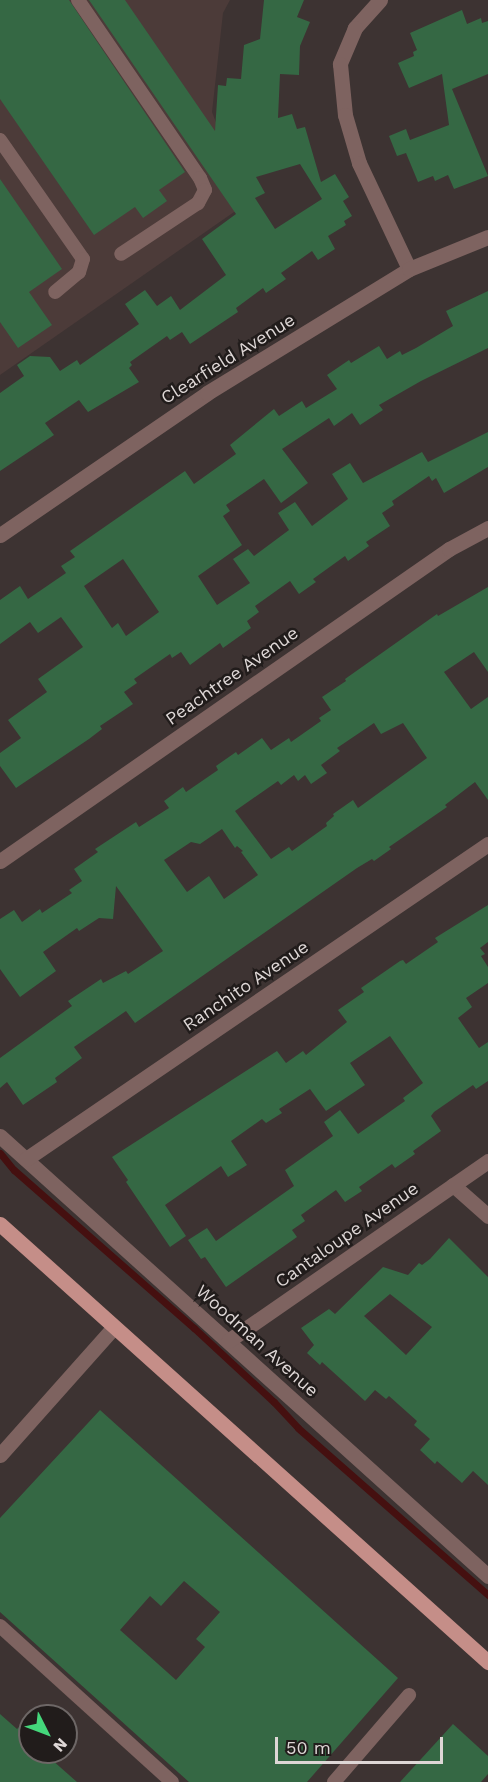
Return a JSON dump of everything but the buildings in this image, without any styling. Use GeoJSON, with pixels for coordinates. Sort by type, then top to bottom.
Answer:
{"type":"FeatureCollection","features":[{"type":"Feature","properties":{"kind":"main road"},"geometry":{"type":"LineString","coordinates":[[0,1224],[488,1662]]}},
{"type":"Feature","properties":{"kind":"street"},"geometry":{"type":"LineString","coordinates":[[380,0],[355,28],[340,64],[345,115],[359,163],[409,269]]}},
{"type":"Feature","properties":{"kind":"street","name":"Clearfield Avenue"},"geometry":{"type":"LineString","coordinates":[[0,535],[207,393],[409,269],[488,237]]}},
{"type":"Feature","properties":{"kind":"street","name":"Peachtree Avenue"},"geometry":{"type":"LineString","coordinates":[[0,861],[449,549],[488,528]]}},
{"type":"Feature","properties":{"kind":"street","name":"Ranchito Avenue"},"geometry":{"type":"LineString","coordinates":[[26,1159],[488,844]]}},
{"type":"Feature","properties":{"kind":"street","name":"Woodman Avenue"},"geometry":{"type":"LineString","coordinates":[[0,1136],[488,1576]]}},
{"type":"Feature","properties":{"kind":"street","name":"Cantaloupe Avenue"},"geometry":{"type":"LineString","coordinates":[[228,1341],[488,1161]]}},
{"type":"Feature","properties":{"kind":"street"},"geometry":{"type":"LineString","coordinates":[[453,1185],[488,1216]]}},
{"type":"Feature","properties":{"kind":"street"},"geometry":{"type":"LineString","coordinates":[[0,1455],[114,1327]]}},
{"type":"Feature","properties":{"kind":"lane"},"geometry":{"type":"LineString","coordinates":[[78,0],[200,178],[205,190],[198,203],[121,255]]}},
{"type":"Feature","properties":{"kind":"lane"},"geometry":{"type":"LineString","coordinates":[[0,141],[83,259],[80,272],[55,292]]}},
{"type":"Feature","properties":{"kind":"lane"},"geometry":{"type":"LineString","coordinates":[[0,1626],[172,1782]]}},
{"type":"Feature","properties":{"kind":"lane"},"geometry":{"type":"LineString","coordinates":[[334,1782],[409,1695]]}},
{"type":"Feature","properties":{"kind":"shaded area"},"geometry":{"type":"Polygon","coordinates":[[[0,0],[230,0],[223,13],[212,112],[247,203],[0,375],[0,0]]]}},
{"type":"Feature","properties":{"kind":"waterway"},"geometry":{"type":"LineString","coordinates":[[0,1153],[14,1170],[194,1328],[274,1402],[298,1428],[488,1595]]}}]}
